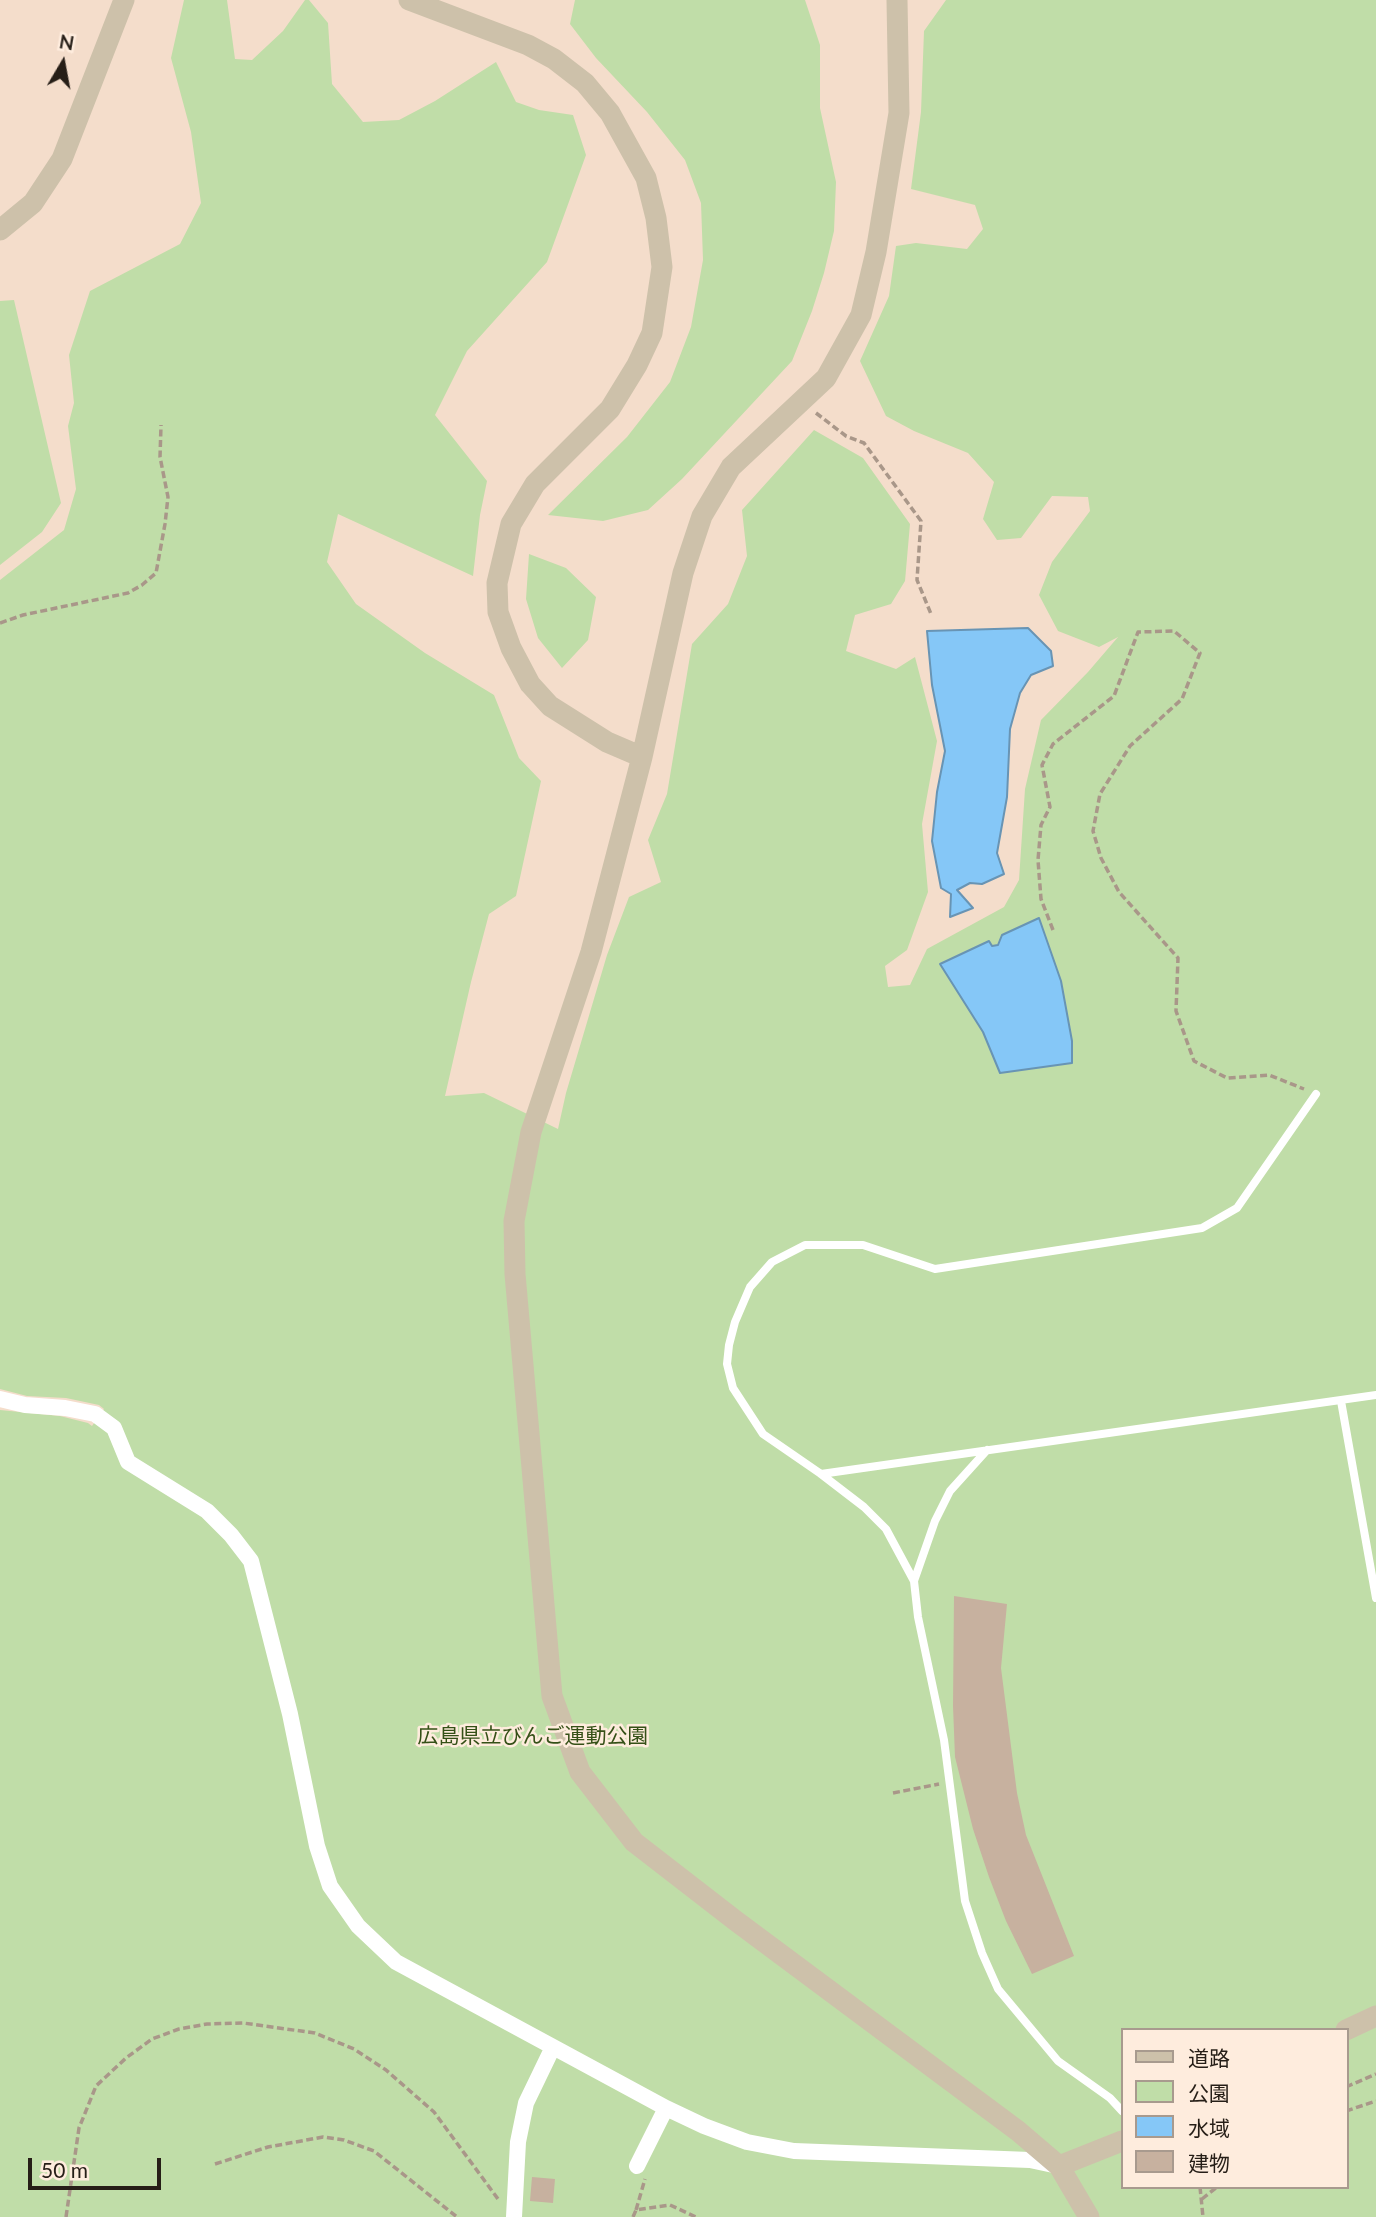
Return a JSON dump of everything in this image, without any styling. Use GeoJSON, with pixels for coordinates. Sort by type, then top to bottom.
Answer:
{"type":"FeatureCollection","features":[{"type":"Feature","properties":{"kind":"street"},"geometry":{"type":"LineString","coordinates":[[0,230],[33,203],[62,159],[124,0]]}},
{"type":"Feature","properties":{"kind":"street"},"geometry":{"type":"LineString","coordinates":[[409,0],[527,45],[554,59],[585,83],[610,113],[646,178],[656,218],[662,267],[652,333],[637,365],[610,409],[535,484],[511,524],[497,583],[498,612],[511,648],[530,684],[550,706],[607,742],[642,757]]}},
{"type":"Feature","properties":{"kind":"street"},"geometry":{"type":"LineString","coordinates":[[897,0],[899,113],[876,252],[861,315],[826,379],[731,467],[702,516],[683,573],[642,757],[591,952],[531,1132],[514,1221],[514,1274],[552,1696],[580,1772],[634,1842],[1018,2131],[1059,2166],[1089,2217]]}},
{"type":"Feature","properties":{"kind":"street"},"geometry":{"type":"LineString","coordinates":[[0,1399],[95,1414],[114,1428],[128,1462],[207,1511],[231,1535],[251,1561],[290,1714],[317,1846],[330,1886],[358,1926],[396,1962],[666,2108],[747,2142],[793,2151],[1030,2160],[1059,2166],[1120,2142]]}},
{"type":"Feature","properties":{"kind":"street"},"geometry":{"type":"LineString","coordinates":[[1348,2029],[1376,2016]]}},
{"type":"Feature","properties":{"kind":"street"},"geometry":{"type":"LineString","coordinates":[[514,2213],[518,2142],[526,2104],[553,2047]]}},
{"type":"Feature","properties":{"kind":"street"},"geometry":{"type":"LineString","coordinates":[[643,2168],[666,2108]]}},
{"type":"Feature","properties":{"kind":"lane"},"geometry":{"type":"LineString","coordinates":[[1120,2109],[1110,2098],[1058,2061],[998,1989],[982,1953],[965,1901],[944,1740],[914,1581],[886,1529],[821,1474],[763,1434],[733,1388],[728,1354],[735,1322],[750,1287],[772,1262],[805,1245],[863,1245],[935,1269],[1202,1228],[1237,1208],[1315,1094]]}},
{"type":"Feature","properties":{"kind":"lane"},"geometry":{"type":"LineString","coordinates":[[821,1474],[1376,1395]]}},
{"type":"Feature","properties":{"kind":"lane"},"geometry":{"type":"LineString","coordinates":[[1341,1401],[1376,1598]]}},
{"type":"Feature","properties":{"kind":"lane"},"geometry":{"type":"LineString","coordinates":[[914,1581],[935,1521],[950,1491],[987,1450]]}},
{"type":"Feature","properties":{"kind":"lane"},"geometry":{"type":"LineString","coordinates":[[1366,1538],[1376,1536]]}},
{"type":"Feature","properties":{"kind":"path"},"geometry":{"type":"LineString","coordinates":[[800,402],[846,436],[864,443],[920,521],[918,580],[931,614]]}},
{"type":"Feature","properties":{"kind":"path"},"geometry":{"type":"LineString","coordinates":[[0,623],[23,615],[128,593],[156,573],[168,497],[160,457],[161,425]]}},
{"type":"Feature","properties":{"kind":"path"},"geometry":{"type":"LineString","coordinates":[[1052,930],[1041,899],[1038,860],[1041,825],[1050,807],[1042,765],[1054,744],[1114,696],[1138,632],[1174,631],[1200,653],[1182,699],[1130,746],[1100,794],[1093,831],[1101,858],[1119,892],[1178,958],[1176,1011],[1194,1061],[1227,1078],[1269,1075],[1315,1094]]}},
{"type":"Feature","properties":{"kind":"path"},"geometry":{"type":"LineString","coordinates":[[893,1793],[920,1788]]}},
{"type":"Feature","properties":{"kind":"path"},"geometry":{"type":"LineString","coordinates":[[66,2217],[79,2128],[96,2085],[126,2057],[152,2039],[179,2029],[207,2024],[243,2023],[315,2033],[354,2049],[386,2070],[434,2112],[503,2204],[514,2213]]}},
{"type":"Feature","properties":{"kind":"path"},"geometry":{"type":"LineString","coordinates":[[1348,2086],[1376,2074]]}},
{"type":"Feature","properties":{"kind":"path"},"geometry":{"type":"LineString","coordinates":[[1348,2110],[1376,2101]]}},
{"type":"Feature","properties":{"kind":"path"},"geometry":{"type":"LineString","coordinates":[[215,2164],[268,2147],[323,2137],[344,2140],[374,2151],[457,2217]]}},
{"type":"Feature","properties":{"kind":"path"},"geometry":{"type":"LineString","coordinates":[[633,2217],[643,2168]]}},
{"type":"Feature","properties":{"kind":"path"},"geometry":{"type":"LineString","coordinates":[[1200,2189],[1203,2217]]}},
{"type":"Feature","properties":{"kind":"path"},"geometry":{"type":"LineString","coordinates":[[1201,2200],[1215,2189]]}},
{"type":"Feature","properties":{"kind":"path"},"geometry":{"type":"LineString","coordinates":[[636,2210],[670,2205],[696,2217]]}},
{"type":"Feature","properties":{"kind":"green space","name":"広島県立びんご運動公園"},"geometry":{"type":"Polygon","coordinates":[[[184,0],[227,0],[235,59],[252,60],[283,31],[305,0],[309,0],[328,23],[332,84],[363,122],[399,120],[435,101],[496,62],[516,102],[539,110],[573,115],[586,155],[547,262],[467,351],[435,415],[487,481],[473,576],[338,514],[327,562],[356,604],[425,653],[494,695],[519,758],[541,781],[516,896],[489,914],[445,1096],[484,1093],[558,1129],[607,955],[629,897],[661,882],[648,840],[667,794],[692,644],[728,604],[747,556],[742,510],[814,430],[863,458],[910,524],[905,581],[891,604],[855,615],[846,651],[896,669],[915,657],[937,741],[922,824],[928,892],[907,950],[885,966],[888,987],[910,985],[927,949],[1004,907],[1019,880],[1025,789],[1041,720],[1118,637],[1099,647],[1058,631],[1039,595],[1052,562],[1090,511],[1088,497],[1052,496],[1021,538],[997,540],[983,519],[994,482],[968,453],[914,431],[886,416],[860,361],[889,296],[896,246],[916,243],[967,249],[983,229],[975,205],[911,189],[921,112],[924,31],[946,0],[1376,0],[1376,2217],[0,2217],[0,1410],[60,1416],[92,1426],[104,1409],[99,1405],[66,1398],[27,1396],[0,1389],[0,580],[64,530],[76,489],[68,426],[74,403],[69,355],[90,291],[180,244],[201,203],[191,132],[171,58],[184,0]]]}},
{"type":"Feature","properties":{"kind":"green space"},"geometry":{"type":"Polygon","coordinates":[[[575,0],[805,0],[820,45],[820,108],[836,182],[834,231],[824,273],[792,361],[682,479],[648,510],[603,521],[548,515],[627,437],[670,382],[691,327],[703,260],[701,203],[685,160],[570,24],[575,0]]]}},
{"type":"Feature","properties":{"kind":"green space"},"geometry":{"type":"Polygon","coordinates":[[[14,300],[61,503],[42,532],[0,565],[0,301],[14,300]]]}},
{"type":"Feature","properties":{"kind":"green space"},"geometry":{"type":"Polygon","coordinates":[[[529,554],[566,568],[596,597],[588,640],[562,668],[538,638],[526,599],[529,554]]]}},
{"type":"Feature","properties":{"kind":"water"},"geometry":{"type":"Polygon","coordinates":[[[1028,628],[1051,651],[1053,666],[1031,675],[1020,693],[1010,729],[1007,797],[997,853],[1004,874],[982,884],[970,883],[957,890],[973,908],[950,917],[951,894],[941,888],[932,841],[945,751],[932,685],[927,631],[1028,628]]]}},
{"type":"Feature","properties":{"kind":"water"},"geometry":{"type":"Polygon","coordinates":[[[1039,918],[1061,981],[1072,1041],[1072,1063],[1000,1073],[983,1032],[940,964],[989,941],[992,946],[998,945],[1002,935],[1039,918]]]}},
{"type":"Feature","properties":{"kind":"building"},"geometry":{"type":"Polygon","coordinates":[[[954,1596],[1007,1604],[1001,1668],[1017,1793],[1026,1835],[1074,1956],[1032,1974],[1006,1921],[989,1877],[973,1829],[955,1757],[954,1596]]]}},
{"type":"Feature","properties":{"kind":"building"},"geometry":{"type":"Polygon","coordinates":[[[532,2177],[555,2179],[553,2203],[530,2201],[532,2177]]]}}]}
